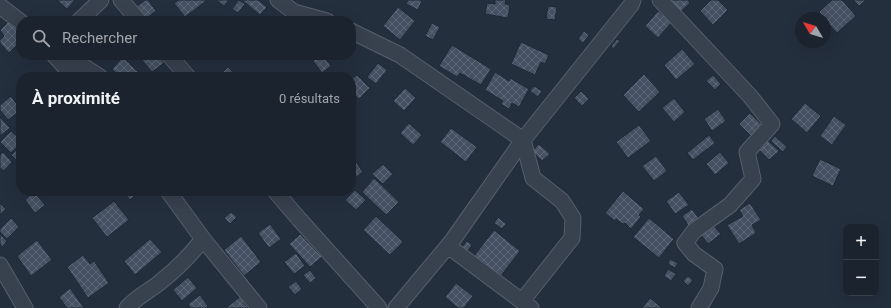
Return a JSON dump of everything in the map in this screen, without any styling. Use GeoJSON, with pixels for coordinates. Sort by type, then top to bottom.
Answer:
{"type":"FeatureCollection","features":[{"type":"Feature","properties":{"kind":"street"},"geometry":{"type":"LineString","coordinates":[[84,16],[101,0]]}},
{"type":"Feature","properties":{"kind":"street"},"geometry":{"type":"LineString","coordinates":[[121,0],[135,16]]}},
{"type":"Feature","properties":{"kind":"street"},"geometry":{"type":"LineString","coordinates":[[278,0],[294,12],[309,16]]}},
{"type":"Feature","properties":{"kind":"street"},"geometry":{"type":"LineString","coordinates":[[396,308],[448,246],[523,140],[631,5],[633,0]]}},
{"type":"Feature","properties":{"kind":"street"},"geometry":{"type":"LineString","coordinates":[[660,0],[750,96],[772,124],[747,152],[753,179],[730,204],[694,231],[685,243],[694,254],[715,269],[711,288],[699,308]]}},
{"type":"Feature","properties":{"kind":"street"},"geometry":{"type":"LineString","coordinates":[[0,6],[16,18]]}},
{"type":"Feature","properties":{"kind":"street"},"geometry":{"type":"LineString","coordinates":[[356,33],[400,55],[523,140],[533,178],[562,201],[573,218],[572,238],[527,304],[448,246]]}},
{"type":"Feature","properties":{"kind":"street"},"geometry":{"type":"LineString","coordinates":[[59,60],[69,72]]}},
{"type":"Feature","properties":{"kind":"street"},"geometry":{"type":"LineString","coordinates":[[74,60],[92,72]]}},
{"type":"Feature","properties":{"kind":"street"},"geometry":{"type":"LineString","coordinates":[[173,60],[183,72]]}},
{"type":"Feature","properties":{"kind":"street"},"geometry":{"type":"LineString","coordinates":[[172,196],[203,239],[259,308]]}},
{"type":"Feature","properties":{"kind":"street"},"geometry":{"type":"LineString","coordinates":[[279,196],[379,308]]}},
{"type":"Feature","properties":{"kind":"street"},"geometry":{"type":"LineString","coordinates":[[127,308],[133,301],[157,285],[184,262],[203,239]]}},
{"type":"Feature","properties":{"kind":"street"},"geometry":{"type":"LineString","coordinates":[[0,265],[25,308]]}},
{"type":"Feature","properties":{"kind":"building"},"geometry":{"type":"Polygon","coordinates":[[[57,0],[75,0],[67,9],[57,0]]]}},
{"type":"Feature","properties":{"kind":"building"},"geometry":{"type":"Polygon","coordinates":[[[145,0],[148,0],[156,11],[149,16],[141,16],[135,8],[145,0]]]}},
{"type":"Feature","properties":{"kind":"building"},"geometry":{"type":"Polygon","coordinates":[[[179,0],[206,1],[186,16],[184,16],[174,3],[179,0]]]}},
{"type":"Feature","properties":{"kind":"building"},"geometry":{"type":"Polygon","coordinates":[[[216,0],[229,0],[224,6],[216,0]]]}},
{"type":"Feature","properties":{"kind":"building"},"geometry":{"type":"Polygon","coordinates":[[[239,0],[245,4],[238,13],[232,9],[239,0]]]}},
{"type":"Feature","properties":{"kind":"building"},"geometry":{"type":"Polygon","coordinates":[[[242,0],[258,0],[267,7],[260,15],[242,0]]]}},
{"type":"Feature","properties":{"kind":"building"},"geometry":{"type":"Polygon","coordinates":[[[408,0],[422,1],[418,10],[406,4],[408,0]]]}},
{"type":"Feature","properties":{"kind":"building"},"geometry":{"type":"Polygon","coordinates":[[[495,0],[506,0],[505,4],[510,5],[508,18],[485,14],[487,3],[495,4],[495,0]]]}},
{"type":"Feature","properties":{"kind":"building"},"geometry":{"type":"Polygon","coordinates":[[[672,0],[688,0],[690,3],[678,14],[669,3],[672,0]]]}},
{"type":"Feature","properties":{"kind":"building"},"geometry":{"type":"Polygon","coordinates":[[[711,0],[718,0],[728,10],[713,25],[700,11],[711,0]]]}},
{"type":"Feature","properties":{"kind":"building"},"geometry":{"type":"Polygon","coordinates":[[[832,0],[842,0],[856,16],[837,33],[831,26],[831,12],[819,12],[832,0]]]}},
{"type":"Feature","properties":{"kind":"building"},"geometry":{"type":"Polygon","coordinates":[[[853,0],[866,0],[859,6],[853,0]]]}},
{"type":"Feature","properties":{"kind":"building"},"geometry":{"type":"Polygon","coordinates":[[[548,6],[557,7],[555,20],[546,19],[548,6]]]}},
{"type":"Feature","properties":{"kind":"building"},"geometry":{"type":"Polygon","coordinates":[[[398,7],[415,21],[400,40],[383,26],[398,7]]]}},
{"type":"Feature","properties":{"kind":"building"},"geometry":{"type":"Polygon","coordinates":[[[658,11],[672,22],[658,38],[645,26],[658,11]]]}},
{"type":"Feature","properties":{"kind":"building"},"geometry":{"type":"Polygon","coordinates":[[[12,18],[16,22],[16,46],[9,53],[0,43],[0,40],[4,36],[0,30],[12,18]]]}},
{"type":"Feature","properties":{"kind":"building"},"geometry":{"type":"Polygon","coordinates":[[[432,23],[440,27],[433,40],[425,36],[432,23]]]}},
{"type":"Feature","properties":{"kind":"building"},"geometry":{"type":"Polygon","coordinates":[[[584,31],[589,35],[583,43],[578,39],[584,31]]]}},
{"type":"Feature","properties":{"kind":"building"},"geometry":{"type":"Polygon","coordinates":[[[617,39],[620,41],[613,49],[611,46],[617,39]]]}},
{"type":"Feature","properties":{"kind":"building"},"geometry":{"type":"Polygon","coordinates":[[[521,42],[549,55],[545,64],[541,62],[535,75],[511,64],[521,42]]]}},
{"type":"Feature","properties":{"kind":"building"},"geometry":{"type":"Polygon","coordinates":[[[452,45],[491,69],[481,85],[460,73],[457,77],[439,66],[452,45]]]}},
{"type":"Feature","properties":{"kind":"building"},"geometry":{"type":"Polygon","coordinates":[[[682,49],[695,64],[676,80],[664,65],[682,49]]]}},
{"type":"Feature","properties":{"kind":"building"},"geometry":{"type":"Polygon","coordinates":[[[120,60],[126,60],[138,72],[115,72],[112,69],[120,60]]]}},
{"type":"Feature","properties":{"kind":"building"},"geometry":{"type":"Polygon","coordinates":[[[142,60],[162,60],[164,63],[152,72],[142,60]]]}},
{"type":"Feature","properties":{"kind":"building"},"geometry":{"type":"Polygon","coordinates":[[[327,60],[331,66],[321,72],[313,61],[327,60]]]}},
{"type":"Feature","properties":{"kind":"building"},"geometry":{"type":"Polygon","coordinates":[[[378,63],[387,70],[376,84],[367,77],[378,63]]]}},
{"type":"Feature","properties":{"kind":"building"},"geometry":{"type":"Polygon","coordinates":[[[228,67],[232,72],[223,72],[228,67]]]}},
{"type":"Feature","properties":{"kind":"building"},"geometry":{"type":"Polygon","coordinates":[[[495,72],[509,81],[510,78],[529,89],[519,107],[512,103],[509,109],[501,104],[503,101],[485,90],[495,72]]]}},
{"type":"Feature","properties":{"kind":"building"},"geometry":{"type":"Polygon","coordinates":[[[644,74],[660,92],[639,112],[623,95],[644,74]]]}},
{"type":"Feature","properties":{"kind":"building"},"geometry":{"type":"Polygon","coordinates":[[[357,75],[370,88],[359,99],[356,96],[357,75]]]}},
{"type":"Feature","properties":{"kind":"building"},"geometry":{"type":"Polygon","coordinates":[[[713,75],[721,84],[715,90],[706,81],[713,75]]]}},
{"type":"Feature","properties":{"kind":"building"},"geometry":{"type":"Polygon","coordinates":[[[534,86],[542,91],[538,97],[530,91],[534,86]]]}},
{"type":"Feature","properties":{"kind":"building"},"geometry":{"type":"Polygon","coordinates":[[[405,88],[416,98],[404,111],[393,101],[405,88]]]}},
{"type":"Feature","properties":{"kind":"building"},"geometry":{"type":"Polygon","coordinates":[[[581,91],[589,99],[582,106],[574,98],[581,91]]]}},
{"type":"Feature","properties":{"kind":"building"},"geometry":{"type":"Polygon","coordinates":[[[11,96],[16,103],[16,114],[8,120],[0,110],[0,105],[11,96]]]}},
{"type":"Feature","properties":{"kind":"building"},"geometry":{"type":"Polygon","coordinates":[[[674,98],[685,112],[674,122],[662,108],[674,98]]]}},
{"type":"Feature","properties":{"kind":"building"},"geometry":{"type":"Polygon","coordinates":[[[805,103],[821,116],[807,133],[791,119],[805,103]]]}},
{"type":"Feature","properties":{"kind":"building"},"geometry":{"type":"Polygon","coordinates":[[[718,109],[726,121],[712,131],[704,119],[718,109]]]}},
{"type":"Feature","properties":{"kind":"building"},"geometry":{"type":"Polygon","coordinates":[[[750,113],[763,126],[752,137],[739,124],[750,113]]]}},
{"type":"Feature","properties":{"kind":"building"},"geometry":{"type":"Polygon","coordinates":[[[834,116],[846,125],[832,145],[820,136],[834,116]]]}},
{"type":"Feature","properties":{"kind":"building"},"geometry":{"type":"Polygon","coordinates":[[[0,117],[10,128],[0,136],[0,117]]]}},
{"type":"Feature","properties":{"kind":"building"},"geometry":{"type":"Polygon","coordinates":[[[409,123],[422,135],[413,145],[400,133],[409,123]]]}},
{"type":"Feature","properties":{"kind":"building"},"geometry":{"type":"Polygon","coordinates":[[[639,125],[651,141],[628,158],[616,142],[639,125]]]}},
{"type":"Feature","properties":{"kind":"building"},"geometry":{"type":"Polygon","coordinates":[[[451,128],[477,147],[466,162],[440,142],[451,128]]]}},
{"type":"Feature","properties":{"kind":"building"},"geometry":{"type":"Polygon","coordinates":[[[11,131],[16,136],[16,148],[11,153],[0,142],[11,131]]]}},
{"type":"Feature","properties":{"kind":"building"},"geometry":{"type":"Polygon","coordinates":[[[709,135],[715,143],[693,160],[687,153],[709,135]]]}},
{"type":"Feature","properties":{"kind":"building"},"geometry":{"type":"Polygon","coordinates":[[[775,136],[787,147],[783,152],[771,141],[775,136]]]}},
{"type":"Feature","properties":{"kind":"building"},"geometry":{"type":"Polygon","coordinates":[[[765,138],[779,151],[769,160],[756,147],[765,138]]]}},
{"type":"Feature","properties":{"kind":"building"},"geometry":{"type":"Polygon","coordinates":[[[539,144],[550,154],[542,161],[532,151],[539,144]]]}},
{"type":"Feature","properties":{"kind":"building"},"geometry":{"type":"Polygon","coordinates":[[[16,150],[16,160],[11,155],[16,150]]]}},
{"type":"Feature","properties":{"kind":"building"},"geometry":{"type":"Polygon","coordinates":[[[3,152],[12,162],[4,171],[0,168],[0,155],[3,152]]]}},
{"type":"Feature","properties":{"kind":"building"},"geometry":{"type":"Polygon","coordinates":[[[720,152],[729,163],[715,175],[706,164],[720,152]]]}},
{"type":"Feature","properties":{"kind":"building"},"geometry":{"type":"Polygon","coordinates":[[[656,156],[667,171],[654,181],[642,166],[656,156]]]}},
{"type":"Feature","properties":{"kind":"building"},"geometry":{"type":"Polygon","coordinates":[[[820,159],[841,169],[833,186],[812,176],[820,159]]]}},
{"type":"Feature","properties":{"kind":"building"},"geometry":{"type":"Polygon","coordinates":[[[356,162],[363,172],[356,177],[356,162]]]}},
{"type":"Feature","properties":{"kind":"building"},"geometry":{"type":"Polygon","coordinates":[[[383,164],[393,174],[383,184],[372,174],[383,164]]]}},
{"type":"Feature","properties":{"kind":"building"},"geometry":{"type":"Polygon","coordinates":[[[374,178],[399,202],[386,215],[362,192],[374,178]]]}},
{"type":"Feature","properties":{"kind":"building"},"geometry":{"type":"Polygon","coordinates":[[[356,191],[366,200],[356,210],[345,200],[349,196],[356,196],[356,191]]]}},
{"type":"Feature","properties":{"kind":"building"},"geometry":{"type":"Polygon","coordinates":[[[623,191],[644,209],[639,215],[641,217],[631,229],[625,223],[623,224],[616,219],[615,221],[605,213],[623,191]]]}},
{"type":"Feature","properties":{"kind":"building"},"geometry":{"type":"Polygon","coordinates":[[[679,192],[689,205],[675,214],[666,201],[679,192]]]}},
{"type":"Feature","properties":{"kind":"building"},"geometry":{"type":"Polygon","coordinates":[[[30,196],[37,196],[45,205],[35,213],[25,200],[30,196]]]}},
{"type":"Feature","properties":{"kind":"building"},"geometry":{"type":"Polygon","coordinates":[[[127,196],[134,196],[130,200],[127,196]]]}},
{"type":"Feature","properties":{"kind":"building"},"geometry":{"type":"Polygon","coordinates":[[[114,201],[129,220],[107,237],[92,218],[114,201]]]}},
{"type":"Feature","properties":{"kind":"building"},"geometry":{"type":"Polygon","coordinates":[[[0,203],[6,209],[0,215],[0,203]]]}},
{"type":"Feature","properties":{"kind":"building"},"geometry":{"type":"Polygon","coordinates":[[[750,203],[761,220],[752,225],[756,233],[739,244],[727,225],[743,216],[739,210],[750,203]]]}},
{"type":"Feature","properties":{"kind":"building"},"geometry":{"type":"Polygon","coordinates":[[[692,209],[700,220],[690,228],[682,216],[692,209]]]}},
{"type":"Feature","properties":{"kind":"building"},"geometry":{"type":"Polygon","coordinates":[[[231,212],[237,217],[230,224],[224,218],[231,212]]]}},
{"type":"Feature","properties":{"kind":"building"},"geometry":{"type":"Polygon","coordinates":[[[376,216],[403,242],[390,255],[363,230],[376,216]]]}},
{"type":"Feature","properties":{"kind":"building"},"geometry":{"type":"Polygon","coordinates":[[[498,217],[506,224],[502,229],[494,223],[498,217]]]}},
{"type":"Feature","properties":{"kind":"building"},"geometry":{"type":"Polygon","coordinates":[[[11,218],[19,227],[7,239],[0,232],[0,229],[11,218]]]}},
{"type":"Feature","properties":{"kind":"building"},"geometry":{"type":"Polygon","coordinates":[[[649,218],[674,239],[659,258],[633,237],[649,218]]]}},
{"type":"Feature","properties":{"kind":"building"},"geometry":{"type":"Polygon","coordinates":[[[270,224],[281,239],[269,248],[258,233],[270,224]]]}},
{"type":"Feature","properties":{"kind":"building"},"geometry":{"type":"Polygon","coordinates":[[[713,225],[721,234],[708,244],[701,235],[713,225]]]}},
{"type":"Feature","properties":{"kind":"building"},"geometry":{"type":"Polygon","coordinates":[[[494,230],[520,251],[500,277],[474,256],[494,230]]]}},
{"type":"Feature","properties":{"kind":"building"},"geometry":{"type":"Polygon","coordinates":[[[0,234],[7,241],[2,247],[0,244],[0,234]]]}},
{"type":"Feature","properties":{"kind":"building"},"geometry":{"type":"Polygon","coordinates":[[[300,234],[322,257],[310,267],[289,244],[300,234]]]}},
{"type":"Feature","properties":{"kind":"building"},"geometry":{"type":"Polygon","coordinates":[[[241,236],[261,262],[244,276],[224,250],[241,236]]]}},
{"type":"Feature","properties":{"kind":"building"},"geometry":{"type":"Polygon","coordinates":[[[150,239],[162,252],[135,275],[124,261],[150,239]]]}},
{"type":"Feature","properties":{"kind":"building"},"geometry":{"type":"Polygon","coordinates":[[[37,240],[52,260],[31,276],[17,256],[37,240]]]}},
{"type":"Feature","properties":{"kind":"building"},"geometry":{"type":"Polygon","coordinates":[[[467,241],[472,245],[467,252],[461,248],[467,241]]]}},
{"type":"Feature","properties":{"kind":"building"},"geometry":{"type":"Polygon","coordinates":[[[296,253],[305,266],[294,274],[284,262],[296,253]]]}},
{"type":"Feature","properties":{"kind":"building"},"geometry":{"type":"Polygon","coordinates":[[[83,255],[90,264],[94,261],[109,283],[88,298],[67,267],[83,255]]]}},
{"type":"Feature","properties":{"kind":"building"},"geometry":{"type":"Polygon","coordinates":[[[670,259],[678,263],[675,268],[668,264],[670,259]]]}},
{"type":"Feature","properties":{"kind":"building"},"geometry":{"type":"Polygon","coordinates":[[[668,269],[676,274],[671,281],[664,276],[668,269]]]}},
{"type":"Feature","properties":{"kind":"building"},"geometry":{"type":"Polygon","coordinates":[[[310,270],[316,278],[310,283],[303,275],[310,270]]]}},
{"type":"Feature","properties":{"kind":"building"},"geometry":{"type":"Polygon","coordinates":[[[688,276],[693,280],[688,286],[683,281],[688,276]]]}},
{"type":"Feature","properties":{"kind":"building"},"geometry":{"type":"Polygon","coordinates":[[[188,277],[197,288],[182,301],[173,290],[188,277]]]}},
{"type":"Feature","properties":{"kind":"building"},"geometry":{"type":"Polygon","coordinates":[[[296,281],[302,289],[295,295],[288,287],[296,281]]]}},
{"type":"Feature","properties":{"kind":"building"},"geometry":{"type":"Polygon","coordinates":[[[456,283],[473,296],[464,308],[458,308],[445,297],[456,283]]]}},
{"type":"Feature","properties":{"kind":"building"},"geometry":{"type":"Polygon","coordinates":[[[70,288],[84,308],[67,308],[59,297],[70,288]]]}},
{"type":"Feature","properties":{"kind":"building"},"geometry":{"type":"Polygon","coordinates":[[[200,295],[208,306],[205,308],[191,308],[188,304],[200,295]]]}},
{"type":"Feature","properties":{"kind":"building"},"geometry":{"type":"Polygon","coordinates":[[[241,296],[245,300],[243,302],[248,308],[226,308],[241,296]]]}},
{"type":"Feature","properties":{"kind":"building"},"geometry":{"type":"Polygon","coordinates":[[[650,298],[662,308],[642,308],[650,298]]]}}]}
